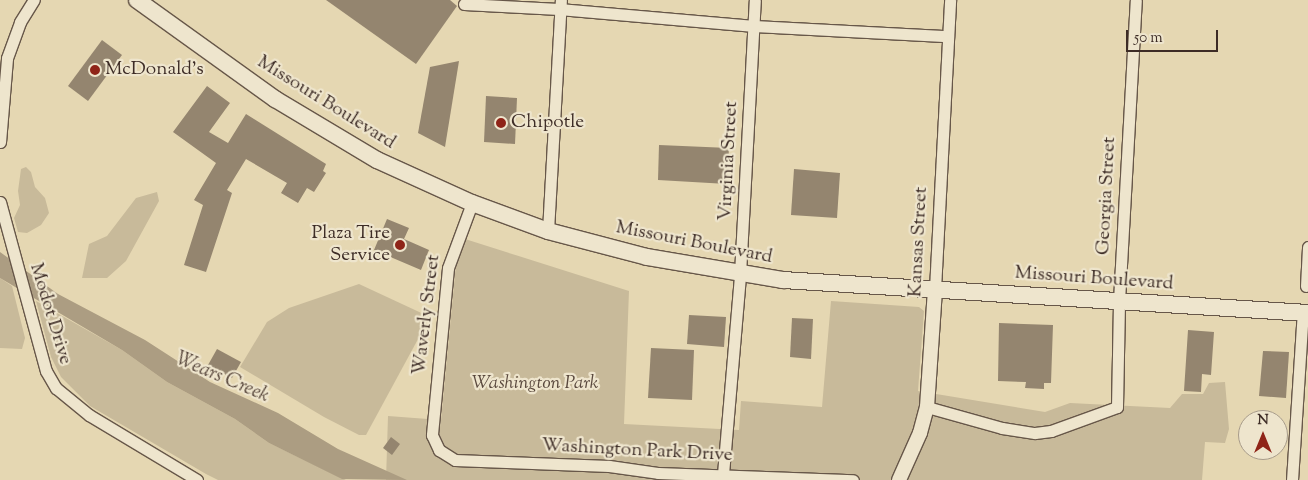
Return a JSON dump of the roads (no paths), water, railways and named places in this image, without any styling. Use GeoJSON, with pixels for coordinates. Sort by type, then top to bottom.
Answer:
{"type":"FeatureCollection","features":[{"type":"Feature","properties":{"kind":"main road","name":"Missouri Boulevard"},"geometry":{"type":"LineString","coordinates":[[137,0],[275,99],[377,160],[472,203],[548,231],[647,257],[783,280],[1305,312]]}},
{"type":"Feature","properties":{"kind":"street"},"geometry":{"type":"LineString","coordinates":[[0,142],[7,58],[20,22],[34,0]]}},
{"type":"Feature","properties":{"kind":"street","name":"Virginia Street"},"geometry":{"type":"LineString","coordinates":[[723,474],[740,274],[755,0]]}},
{"type":"Feature","properties":{"kind":"street","name":"Kansas Street"},"geometry":{"type":"LineString","coordinates":[[899,480],[920,433],[927,407],[950,0]]}},
{"type":"Feature","properties":{"kind":"street","name":"Georgia Street"},"geometry":{"type":"LineString","coordinates":[[927,407],[1002,428],[1036,433],[1051,431],[1117,407],[1119,301],[1136,0]]}},
{"type":"Feature","properties":{"kind":"street"},"geometry":{"type":"LineString","coordinates":[[464,4],[560,4],[754,26],[948,36]]}},
{"type":"Feature","properties":{"kind":"street"},"geometry":{"type":"LineString","coordinates":[[548,231],[560,4]]}},
{"type":"Feature","properties":{"kind":"street","name":"Modot Drive"},"geometry":{"type":"LineString","coordinates":[[0,202],[46,371],[56,388],[72,404],[197,480]]}},
{"type":"Feature","properties":{"kind":"street","name":"Waverly Street"},"geometry":{"type":"LineString","coordinates":[[432,435],[450,254],[472,203]]}},
{"type":"Feature","properties":{"kind":"street"},"geometry":{"type":"LineString","coordinates":[[1306,286],[1308,247]]}},
{"type":"Feature","properties":{"kind":"street"},"geometry":{"type":"LineString","coordinates":[[1292,480],[1305,312]]}},
{"type":"Feature","properties":{"kind":"street","name":"Washington Park Drive"},"geometry":{"type":"LineString","coordinates":[[432,435],[439,450],[455,460],[852,480]]}},
{"type":"Feature","properties":{"kind":"place","name":"McDonald's"},"geometry":{"type":"Point","coordinates":[95,70]}},
{"type":"Feature","properties":{"kind":"place","name":"Chipotle"},"geometry":{"type":"Point","coordinates":[501,123]}},
{"type":"Feature","properties":{"kind":"place","name":"Plaza Tire Service"},"geometry":{"type":"Point","coordinates":[400,245]}},
{"type":"Feature","properties":{"kind":"water label","name":"Wears Creek"},"geometry":{"type":"Point","coordinates":[222,378]}},
{"type":"Feature","properties":{"kind":"park label","name":"Washington Park"},"geometry":{"type":"Point","coordinates":[535,384]}}]}
